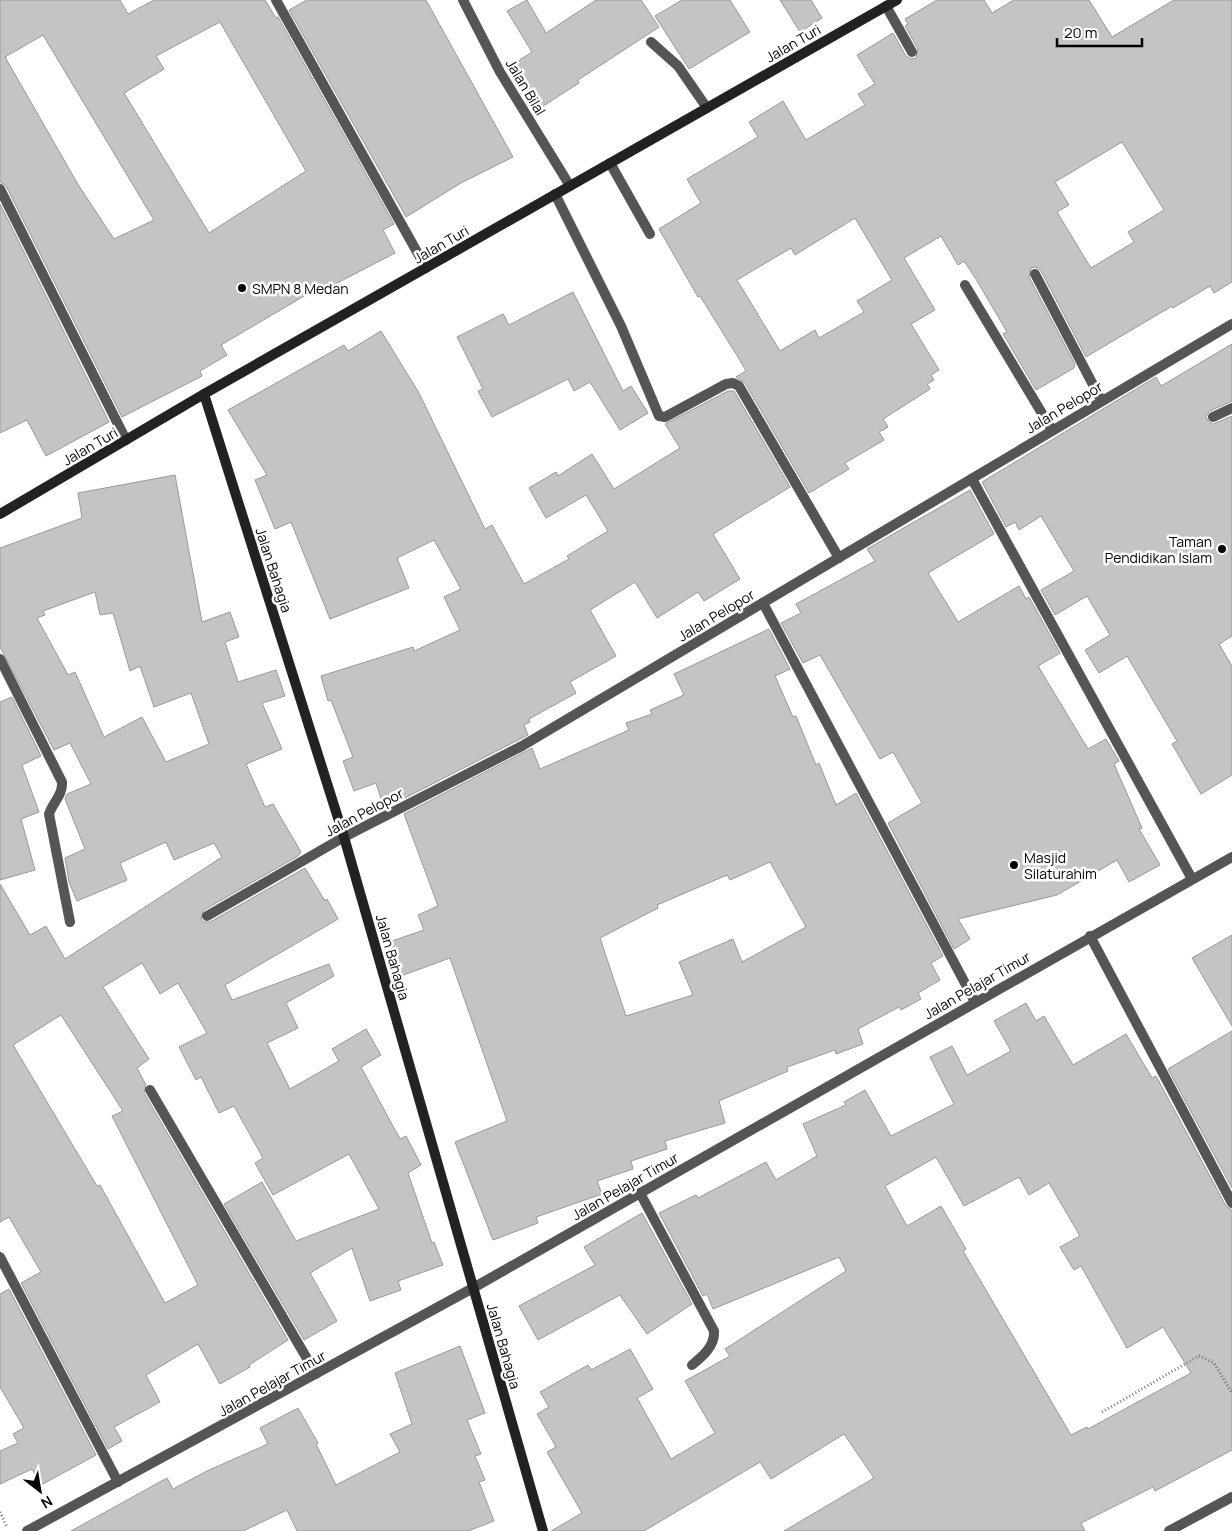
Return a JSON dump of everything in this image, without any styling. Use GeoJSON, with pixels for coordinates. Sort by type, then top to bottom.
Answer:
{"type":"FeatureCollection","features":[{"type":"Feature","properties":{"kind":"main road","name":"Jalan Turi"},"geometry":{"type":"LineString","coordinates":[[0,514],[204,394],[897,0]]}},
{"type":"Feature","properties":{"kind":"main road","name":"Jalan Bahagia"},"geometry":{"type":"LineString","coordinates":[[204,394],[344,837],[543,1531]]}},
{"type":"Feature","properties":{"kind":"street"},"geometry":{"type":"LineString","coordinates":[[276,0],[426,268]]}},
{"type":"Feature","properties":{"kind":"street","name":"Jalan Bilal"},"geometry":{"type":"LineString","coordinates":[[463,0],[500,72],[570,186]]}},
{"type":"Feature","properties":{"kind":"street"},"geometry":{"type":"LineString","coordinates":[[886,6],[912,52]]}},
{"type":"Feature","properties":{"kind":"street"},"geometry":{"type":"LineString","coordinates":[[651,42],[678,66],[707,108]]}},
{"type":"Feature","properties":{"kind":"street"},"geometry":{"type":"LineString","coordinates":[[610,164],[650,234]]}},
{"type":"Feature","properties":{"kind":"street"},"geometry":{"type":"LineString","coordinates":[[0,189],[126,440]]}},
{"type":"Feature","properties":{"kind":"street"},"geometry":{"type":"LineString","coordinates":[[555,194],[621,326],[659,416],[665,418],[726,384],[734,383],[739,386],[839,558]]}},
{"type":"Feature","properties":{"kind":"street"},"geometry":{"type":"LineString","coordinates":[[1035,274],[1101,400]]}},
{"type":"Feature","properties":{"kind":"street"},"geometry":{"type":"LineString","coordinates":[[965,285],[1052,430]]}},
{"type":"Feature","properties":{"kind":"street","name":"Jalan Pelopor"},"geometry":{"type":"LineString","coordinates":[[207,916],[344,837],[522,746],[972,479],[1101,400],[1232,324]]}},
{"type":"Feature","properties":{"kind":"street"},"geometry":{"type":"LineString","coordinates":[[1212,417],[1232,408]]}},
{"type":"Feature","properties":{"kind":"street"},"geometry":{"type":"LineString","coordinates":[[972,479],[1192,880]]}},
{"type":"Feature","properties":{"kind":"street"},"geometry":{"type":"LineString","coordinates":[[763,603],[975,1002]]}},
{"type":"Feature","properties":{"kind":"street"},"geometry":{"type":"LineString","coordinates":[[0,659],[62,782],[59,797],[49,814],[70,922]]}},
{"type":"Feature","properties":{"kind":"street","name":"Jalan Pelajar Timur"},"geometry":{"type":"LineString","coordinates":[[31,1530],[474,1288],[1090,936],[1232,857]]}},
{"type":"Feature","properties":{"kind":"street"},"geometry":{"type":"LineString","coordinates":[[1090,936],[1232,1203]]}},
{"type":"Feature","properties":{"kind":"street"},"geometry":{"type":"LineString","coordinates":[[150,1090],[316,1374]]}},
{"type":"Feature","properties":{"kind":"street"},"geometry":{"type":"LineString","coordinates":[[640,1194],[714,1331],[714,1337],[708,1351],[692,1365]]}},
{"type":"Feature","properties":{"kind":"street"},"geometry":{"type":"LineString","coordinates":[[0,1257],[118,1482]]}},
{"type":"Feature","properties":{"kind":"street"},"geometry":{"type":"LineString","coordinates":[[1169,1531],[1232,1498]]}},
{"type":"Feature","properties":{"kind":"path"},"geometry":{"type":"LineString","coordinates":[[1102,1412],[1199,1356],[1214,1363],[1232,1393]]}},
{"type":"Feature","properties":{"kind":"path"},"geometry":{"type":"LineString","coordinates":[[0,1512],[10,1531]]}},
{"type":"Feature","properties":{"kind":"building"},"geometry":{"type":"Polygon","coordinates":[[[0,0],[120,0],[128,14],[154,0],[265,0],[276,18],[278,17],[394,224],[383,230],[395,253],[318,293],[316,289],[221,345],[227,355],[200,371],[202,376],[122,417],[6,186],[0,182],[0,0]],[[220,22],[156,56],[164,69],[124,93],[209,233],[306,171],[220,22]],[[43,35],[5,57],[79,186],[114,239],[154,220],[43,35]]]}},
{"type":"Feature","properties":{"kind":"building"},"geometry":{"type":"Polygon","coordinates":[[[307,0],[426,0],[513,157],[461,183],[406,217],[289,10],[307,0]]]}},
{"type":"Feature","properties":{"kind":"building"},"geometry":{"type":"Polygon","coordinates":[[[527,0],[546,33],[596,0],[641,0],[659,27],[578,80],[579,83],[537,110],[509,67],[532,52],[507,11],[527,0]]]}},
{"type":"Feature","properties":{"kind":"building"},"geometry":{"type":"Polygon","coordinates":[[[682,0],[730,0],[750,32],[689,69],[655,16],[682,0]]]}},
{"type":"Feature","properties":{"kind":"building"},"geometry":{"type":"Polygon","coordinates":[[[780,0],[811,0],[822,18],[800,32],[780,0]]]}},
{"type":"Feature","properties":{"kind":"building"},"geometry":{"type":"Polygon","coordinates":[[[937,0],[984,0],[992,13],[1014,0],[1089,0],[1112,37],[1174,0],[1232,0],[1232,282],[1214,293],[1210,286],[1173,308],[1172,306],[1086,357],[1041,271],[1036,267],[1031,268],[1029,277],[1075,364],[1074,368],[1036,390],[1003,334],[1007,332],[976,279],[964,261],[958,265],[941,236],[904,258],[935,310],[911,324],[939,370],[931,375],[934,380],[927,384],[930,389],[883,419],[888,427],[879,432],[884,440],[845,463],[849,469],[809,493],[745,383],[736,377],[746,371],[700,296],[698,297],[659,229],[701,203],[687,179],[758,137],[749,122],[783,101],[806,140],[865,105],[858,94],[875,84],[857,55],[893,33],[906,56],[911,59],[916,58],[918,49],[905,26],[908,24],[905,19],[937,0]],[[1122,142],[1055,182],[1069,205],[1057,212],[1091,268],[1134,242],[1128,232],[1164,210],[1122,142]],[[855,218],[795,255],[791,248],[737,280],[780,351],[815,330],[819,338],[864,312],[857,301],[892,280],[855,218]]]}},
{"type":"Feature","properties":{"kind":"building"},"geometry":{"type":"Polygon","coordinates":[[[0,204],[109,422],[46,456],[27,420],[0,433],[0,204]]]}},
{"type":"Feature","properties":{"kind":"building"},"geometry":{"type":"Polygon","coordinates":[[[573,292],[623,391],[631,386],[648,413],[620,430],[590,382],[574,391],[568,379],[492,417],[478,391],[483,389],[457,337],[503,314],[509,325],[573,292]]]}},
{"type":"Feature","properties":{"kind":"building"},"geometry":{"type":"Polygon","coordinates":[[[381,331],[419,393],[485,529],[492,525],[524,584],[569,559],[567,556],[608,531],[586,495],[546,518],[529,488],[556,472],[558,476],[592,454],[614,489],[680,448],[665,424],[728,391],[734,391],[790,487],[713,534],[740,579],[704,601],[698,592],[657,618],[635,582],[590,610],[616,656],[570,682],[576,693],[529,719],[530,722],[524,725],[528,735],[399,801],[383,805],[376,783],[354,791],[343,761],[353,757],[331,700],[328,701],[321,676],[413,647],[414,651],[460,630],[444,597],[461,589],[434,540],[397,558],[409,588],[330,619],[291,522],[275,529],[255,480],[267,475],[228,410],[344,345],[348,351],[381,331]]]}},
{"type":"Feature","properties":{"kind":"building"},"geometry":{"type":"Polygon","coordinates":[[[1232,344],[1232,401],[1210,411],[1206,417],[1213,424],[1232,416],[1232,636],[1219,644],[1232,666],[1232,775],[1201,794],[1172,744],[1177,741],[1127,656],[1099,673],[1085,650],[1110,635],[1087,596],[1055,615],[1041,590],[1074,571],[1041,516],[1019,530],[1015,522],[1006,527],[982,482],[1156,377],[1161,386],[1232,344]]]}},
{"type":"Feature","properties":{"kind":"building"},"geometry":{"type":"Polygon","coordinates":[[[175,475],[202,622],[230,612],[239,637],[225,642],[238,682],[276,670],[285,696],[262,703],[282,749],[246,764],[265,807],[273,804],[301,852],[298,856],[204,910],[201,919],[204,922],[210,922],[305,868],[325,901],[327,899],[338,919],[225,985],[232,1000],[329,964],[334,976],[286,1003],[298,1028],[267,1043],[290,1089],[339,1061],[332,1049],[366,1029],[381,1055],[361,1067],[400,1139],[406,1136],[421,1165],[408,1173],[432,1243],[434,1242],[443,1265],[398,1281],[401,1290],[370,1301],[352,1248],[310,1273],[337,1321],[304,1340],[224,1204],[262,1182],[296,1241],[379,1209],[349,1154],[273,1195],[255,1163],[263,1158],[234,1106],[219,1113],[201,1077],[196,1080],[179,1047],[207,1033],[178,983],[160,994],[142,963],[103,987],[149,1059],[137,1068],[146,1085],[144,1093],[288,1340],[249,1365],[250,1367],[220,1384],[198,1344],[146,1375],[160,1402],[114,1427],[122,1441],[108,1449],[21,1283],[41,1272],[9,1217],[0,1222],[0,884],[30,935],[46,926],[65,959],[222,857],[214,843],[174,860],[166,842],[120,863],[127,880],[77,901],[69,882],[65,858],[85,849],[65,799],[67,794],[91,784],[70,743],[54,750],[0,647],[0,548],[82,518],[78,493],[175,475]],[[95,592],[43,611],[45,615],[37,618],[68,675],[75,672],[104,737],[142,717],[166,762],[209,744],[191,693],[154,707],[140,666],[130,671],[113,613],[100,615],[95,592]],[[61,1015],[13,1045],[97,1186],[100,1185],[165,1303],[198,1285],[112,1116],[123,1111],[61,1015]]]}},
{"type":"Feature","properties":{"kind":"building"},"geometry":{"type":"Polygon","coordinates":[[[970,490],[994,534],[928,573],[958,622],[1019,586],[1026,599],[1029,597],[1060,653],[1038,666],[1088,749],[1106,739],[1119,761],[1114,764],[1142,828],[1139,829],[1160,865],[1129,882],[1117,860],[1057,895],[958,919],[970,939],[954,949],[888,823],[922,803],[893,752],[880,759],[820,655],[803,663],[781,623],[801,613],[796,604],[875,561],[867,549],[970,490]]]}},
{"type":"Feature","properties":{"kind":"building"},"geometry":{"type":"Polygon","coordinates":[[[769,629],[790,669],[775,676],[793,717],[796,716],[816,765],[819,763],[836,805],[856,793],[943,956],[931,963],[940,980],[918,993],[921,999],[901,1010],[899,1007],[858,1029],[863,1044],[836,1054],[835,1050],[787,1067],[788,1071],[719,1101],[725,1123],[665,1141],[667,1149],[631,1161],[633,1169],[597,1181],[602,1194],[536,1217],[538,1223],[493,1240],[455,1142],[507,1121],[450,958],[398,977],[386,943],[424,930],[418,915],[438,906],[404,814],[532,748],[540,769],[629,730],[626,723],[652,714],[650,710],[684,695],[674,674],[769,629]],[[770,862],[730,880],[727,875],[657,905],[658,908],[600,938],[626,1016],[693,995],[679,962],[733,939],[742,962],[806,927],[770,862]]]}},
{"type":"Feature","properties":{"kind":"building"},"geometry":{"type":"Polygon","coordinates":[[[12,697],[41,756],[22,765],[39,812],[21,819],[35,870],[0,880],[0,702],[12,697]]]}},
{"type":"Feature","properties":{"kind":"building"},"geometry":{"type":"Polygon","coordinates":[[[1232,935],[1232,1026],[1192,958],[1232,935]]]}},
{"type":"Feature","properties":{"kind":"building"},"geometry":{"type":"Polygon","coordinates":[[[1026,1003],[1036,1021],[1044,1016],[1073,1065],[1126,1034],[1152,1078],[1156,1076],[1226,1206],[1232,1210],[1232,1450],[1155,1491],[1153,1487],[1081,1523],[1085,1531],[784,1531],[874,1478],[844,1434],[771,1479],[760,1462],[644,1531],[551,1531],[582,1513],[547,1452],[556,1447],[537,1414],[549,1407],[540,1392],[588,1365],[591,1370],[630,1349],[653,1389],[637,1398],[671,1459],[715,1433],[685,1381],[730,1356],[725,1349],[846,1271],[839,1257],[713,1309],[707,1294],[703,1296],[659,1213],[696,1195],[698,1198],[766,1162],[776,1180],[817,1156],[803,1124],[846,1105],[844,1102],[865,1090],[891,1136],[954,1104],[930,1057],[952,1046],[967,1075],[1011,1051],[994,1021],[1026,1003]],[[936,1157],[885,1186],[907,1226],[941,1206],[966,1249],[963,1251],[1071,1435],[1087,1427],[1088,1429],[1191,1373],[1163,1327],[1127,1348],[1081,1266],[1074,1270],[1060,1247],[1080,1236],[1049,1183],[1029,1195],[1019,1177],[964,1206],[936,1157]]]}},
{"type":"Feature","properties":{"kind":"building"},"geometry":{"type":"Polygon","coordinates":[[[1232,1031],[1232,1188],[1168,1069],[1232,1031]]]}},
{"type":"Feature","properties":{"kind":"building"},"geometry":{"type":"Polygon","coordinates":[[[642,1213],[692,1304],[647,1334],[620,1295],[538,1340],[519,1306],[595,1265],[584,1247],[642,1213]]]}},
{"type":"Feature","properties":{"kind":"building"},"geometry":{"type":"Polygon","coordinates":[[[9,1289],[96,1455],[41,1485],[32,1469],[0,1484],[0,1451],[18,1443],[13,1434],[24,1428],[0,1387],[0,1294],[9,1289]]]}},
{"type":"Feature","properties":{"kind":"building"},"geometry":{"type":"Polygon","coordinates":[[[460,1346],[485,1413],[467,1420],[481,1454],[475,1456],[485,1480],[479,1482],[494,1521],[468,1531],[297,1531],[287,1510],[243,1531],[71,1531],[167,1478],[173,1489],[207,1471],[268,1444],[260,1428],[298,1408],[318,1443],[316,1444],[336,1485],[400,1452],[390,1434],[412,1424],[395,1373],[460,1346]]]}},
{"type":"Feature","properties":{"kind":"place","name":"SMPN 8 Medan"},"geometry":{"type":"Point","coordinates":[242,288]}},
{"type":"Feature","properties":{"kind":"place","name":"Taman Pendidikan Islam"},"geometry":{"type":"Point","coordinates":[1222,549]}},
{"type":"Feature","properties":{"kind":"place","name":"Masjid Silaturahim"},"geometry":{"type":"Point","coordinates":[1014,865]}}]}
